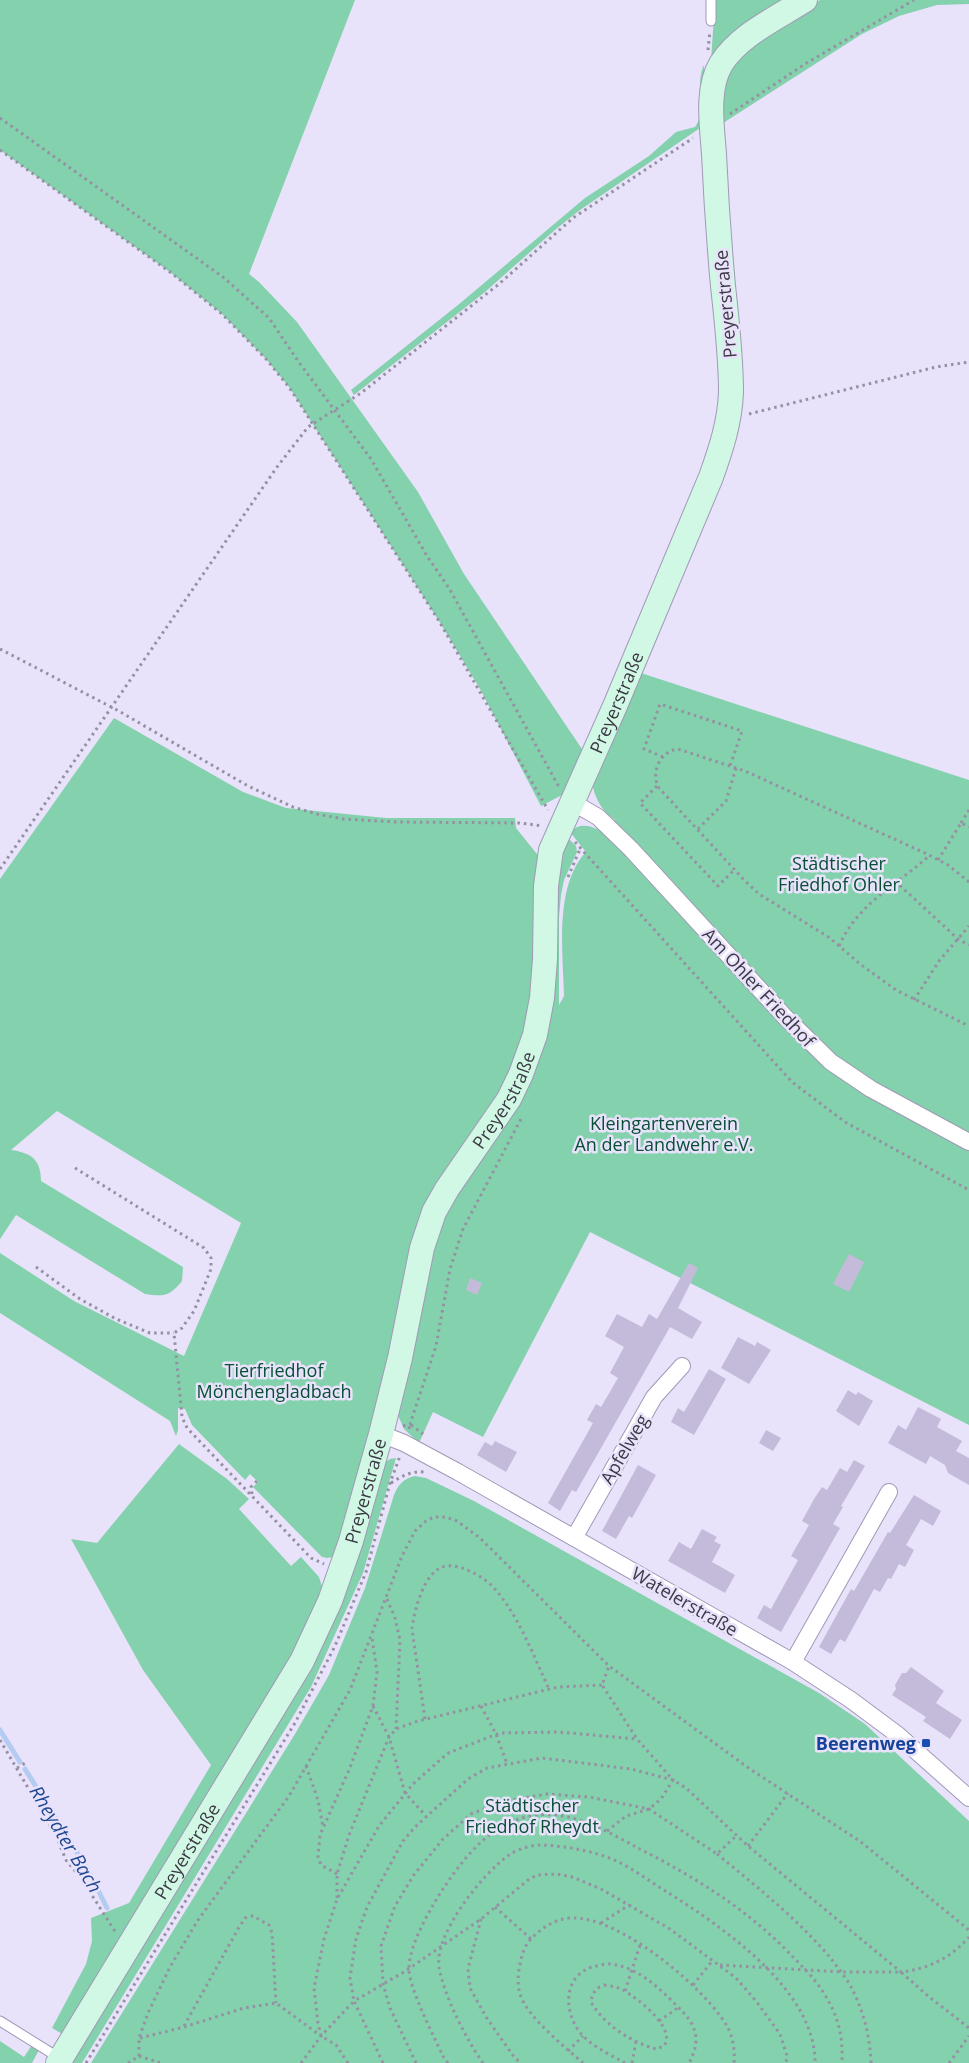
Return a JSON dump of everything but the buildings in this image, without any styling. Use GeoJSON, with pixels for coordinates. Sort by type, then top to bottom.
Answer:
{"type":"FeatureCollection","features":[{"type":"Feature","properties":{"kind":"main road","name":"Preyerstraße"},"geometry":{"type":"LineString","coordinates":[[60,2061],[302,1661],[330,1601],[382,1434],[400,1358],[422,1248],[434,1212],[447,1189],[509,1099],[521,1074],[535,1035],[542,998],[548,867],[551,850],[711,477],[723,444],[731,394],[712,126],[712,93],[717,72],[728,55],[743,40],[805,0]]}},
{"type":"Feature","properties":{"kind":"street","name":"Am Ohler Friedhof"},"geometry":{"type":"LineString","coordinates":[[572,802],[598,817],[632,848],[785,1017],[831,1062],[871,1089],[969,1142]]}},
{"type":"Feature","properties":{"kind":"street","name":"Apfelweg"},"geometry":{"type":"LineString","coordinates":[[574,1538],[654,1397],[682,1366]]}},
{"type":"Feature","properties":{"kind":"street","name":"Watelerstraße"},"geometry":{"type":"LineString","coordinates":[[382,1434],[404,1443],[443,1464],[793,1662],[852,1700],[898,1735],[969,1798]]}},
{"type":"Feature","properties":{"kind":"street"},"geometry":{"type":"LineString","coordinates":[[793,1662],[889,1492]]}},
{"type":"Feature","properties":{"kind":"lane"},"geometry":{"type":"LineString","coordinates":[[710,21],[711,0]]}},
{"type":"Feature","properties":{"kind":"lane"},"geometry":{"type":"LineString","coordinates":[[0,2021],[60,2061]]}},
{"type":"Feature","properties":{"kind":"path"},"geometry":{"type":"LineString","coordinates":[[0,869],[113,708],[277,467],[308,427],[361,393],[499,284],[573,218],[805,64],[914,0]]}},
{"type":"Feature","properties":{"kind":"path"},"geometry":{"type":"LineString","coordinates":[[0,118],[223,277],[269,318],[298,361],[371,459],[449,588],[535,748],[551,771],[560,790],[572,802]]}},
{"type":"Feature","properties":{"kind":"path"},"geometry":{"type":"LineString","coordinates":[[0,150],[170,272],[222,314],[266,359],[289,387],[439,621],[480,689],[540,798],[560,828],[566,832],[792,1082],[845,1122],[969,1190]]}},
{"type":"Feature","properties":{"kind":"path"},"geometry":{"type":"LineString","coordinates":[[728,418],[778,408],[936,367],[969,362]]}},
{"type":"Feature","properties":{"kind":"path"},"geometry":{"type":"LineString","coordinates":[[0,649],[113,708],[248,786],[293,807],[343,819],[521,823],[560,828]]}},
{"type":"Feature","properties":{"kind":"path"},"geometry":{"type":"LineString","coordinates":[[663,757],[644,749],[660,704],[742,730],[730,766]]}},
{"type":"Feature","properties":{"kind":"path"},"geometry":{"type":"LineString","coordinates":[[969,882],[930,855],[792,791],[736,768],[678,749],[671,750],[663,757],[654,775],[657,786],[734,870],[759,894],[822,933],[896,990],[969,1026]]}},
{"type":"Feature","properties":{"kind":"path"},"geometry":{"type":"LineString","coordinates":[[698,829],[726,801],[736,768]]}},
{"type":"Feature","properties":{"kind":"path"},"geometry":{"type":"LineString","coordinates":[[657,786],[640,803],[718,886],[734,870]]}},
{"type":"Feature","properties":{"kind":"path"},"geometry":{"type":"LineString","coordinates":[[938,860],[969,810]]}},
{"type":"Feature","properties":{"kind":"path"},"geometry":{"type":"LineString","coordinates":[[961,822],[969,827]]}},
{"type":"Feature","properties":{"kind":"path"},"geometry":{"type":"LineString","coordinates":[[839,946],[854,919],[867,905],[930,855]]}},
{"type":"Feature","properties":{"kind":"path"},"geometry":{"type":"LineString","coordinates":[[895,881],[958,939],[969,945]]}},
{"type":"Feature","properties":{"kind":"path"},"geometry":{"type":"LineString","coordinates":[[914,1000],[939,961],[969,926]]}},
{"type":"Feature","properties":{"kind":"path"},"geometry":{"type":"LineString","coordinates":[[36,1267],[80,1299],[116,1319],[150,1333],[174,1333],[182,1328],[194,1311],[211,1269],[211,1258],[204,1248],[75,1168]]}},
{"type":"Feature","properties":{"kind":"path"},"geometry":{"type":"LineString","coordinates":[[174,1333],[180,1405],[188,1428],[311,1558],[340,1572]]}},
{"type":"Feature","properties":{"kind":"path"},"geometry":{"type":"LineString","coordinates":[[252,1495],[252,1487],[257,1481]]}},
{"type":"Feature","properties":{"kind":"path"},"geometry":{"type":"LineString","coordinates":[[138,2056],[139,2038],[148,2013],[170,1967],[198,1920],[289,1796],[350,1690],[387,1599],[402,1556],[415,1530],[434,1517],[446,1517],[457,1520],[480,1538],[609,1666],[750,1769],[861,1842],[969,1930]]}},
{"type":"Feature","properties":{"kind":"path"},"geometry":{"type":"LineString","coordinates":[[425,1719],[412,1630],[413,1616],[417,1600],[427,1583],[437,1570],[446,1566],[457,1566],[470,1571],[494,1586],[510,1610],[548,1689]]}},
{"type":"Feature","properties":{"kind":"path"},"geometry":{"type":"LineString","coordinates":[[387,1599],[395,1618],[400,1640],[396,1729]]}},
{"type":"Feature","properties":{"kind":"path"},"geometry":{"type":"LineString","coordinates":[[336,1874],[321,1865],[318,1857],[320,1836],[349,1770],[373,1706],[376,1672],[372,1636]]}},
{"type":"Feature","properties":{"kind":"path"},"geometry":{"type":"LineString","coordinates":[[602,1685],[609,1666]]}},
{"type":"Feature","properties":{"kind":"path"},"geometry":{"type":"LineString","coordinates":[[337,1899],[336,1874],[349,1835],[390,1737],[396,1729],[425,1719],[548,1689],[602,1685]]}},
{"type":"Feature","properties":{"kind":"path"},"geometry":{"type":"LineString","coordinates":[[602,1685],[637,1739],[673,1780]]}},
{"type":"Feature","properties":{"kind":"path"},"geometry":{"type":"LineString","coordinates":[[373,1706],[390,1737],[405,1793],[426,1816]]}},
{"type":"Feature","properties":{"kind":"path"},"geometry":{"type":"LineString","coordinates":[[481,1706],[496,1734],[507,1764]]}},
{"type":"Feature","properties":{"kind":"path"},"geometry":{"type":"LineString","coordinates":[[321,2036],[314,1988],[324,1940],[337,1899],[379,1826],[405,1793],[448,1753],[496,1734],[558,1732],[637,1739]]}},
{"type":"Feature","properties":{"kind":"path"},"geometry":{"type":"LineString","coordinates":[[0,1740],[55,1834],[66,1860],[81,1878],[127,1950]]}},
{"type":"Feature","properties":{"kind":"path"},"geometry":{"type":"LineString","coordinates":[[383,2063],[354,2001],[350,1978],[356,1939],[367,1907],[403,1841],[426,1816],[468,1778],[487,1768],[542,1758],[631,1769],[673,1780],[686,1788],[748,1846],[969,2028]]}},
{"type":"Feature","properties":{"kind":"path"},"geometry":{"type":"LineString","coordinates":[[17,1768],[27,1762]]}},
{"type":"Feature","properties":{"kind":"path"},"geometry":{"type":"LineString","coordinates":[[306,1766],[318,1800],[323,1827]]}},
{"type":"Feature","properties":{"kind":"path"},"geometry":{"type":"LineString","coordinates":[[607,1831],[626,1816],[649,1809],[661,1799],[673,1780]]}},
{"type":"Feature","properties":{"kind":"path"},"geometry":{"type":"LineString","coordinates":[[416,2063],[390,2008],[383,1984],[381,1946],[395,1906],[413,1876],[443,1839],[472,1814],[506,1801],[546,1794],[588,1797],[649,1809],[717,1854],[801,1926],[842,1972],[854,1991],[865,2021],[870,2040],[871,2063]]}},
{"type":"Feature","properties":{"kind":"path"},"geometry":{"type":"LineString","coordinates":[[748,1846],[788,1794]]}},
{"type":"Feature","properties":{"kind":"path"},"geometry":{"type":"LineString","coordinates":[[448,2063],[443,2056],[415,1992],[409,1969],[413,1948],[440,1892],[458,1867],[494,1830],[511,1821],[531,1816],[548,1815],[563,1816],[607,1831],[684,1872],[725,1898],[764,1928],[806,1971],[825,1994],[843,2038],[842,2063]]}},
{"type":"Feature","properties":{"kind":"path"},"geometry":{"type":"LineString","coordinates":[[717,1854],[736,1835]]}},
{"type":"Feature","properties":{"kind":"path"},"geometry":{"type":"LineString","coordinates":[[483,2063],[458,2021],[447,1993],[439,1966],[440,1947],[466,1899],[488,1873],[510,1854],[541,1845],[586,1850],[613,1860],[634,1871],[707,1918],[767,1968],[782,1986],[802,2015],[813,2044],[815,2063]]}},
{"type":"Feature","properties":{"kind":"path"},"geometry":{"type":"LineString","coordinates":[[301,2063],[321,2036],[354,2001],[409,1969],[481,1919],[532,1878],[537,1875],[557,1874],[572,1877],[601,1889],[670,1929],[736,1978],[780,2034],[787,2056],[786,2063]]}},
{"type":"Feature","properties":{"kind":"path"},"geometry":{"type":"LineString","coordinates":[[600,1923],[628,1905]]}},
{"type":"Feature","properties":{"kind":"path"},"geometry":{"type":"LineString","coordinates":[[495,1907],[531,1939]]}},
{"type":"Feature","properties":{"kind":"path"},"geometry":{"type":"LineString","coordinates":[[184,2027],[245,1918],[253,1916],[269,1925],[272,1933],[276,2003]]}},
{"type":"Feature","properties":{"kind":"path"},"geometry":{"type":"LineString","coordinates":[[583,2063],[568,2051],[532,2014],[520,1995],[518,1980],[522,1952],[531,1939],[549,1924],[564,1919],[580,1918],[600,1923],[640,1945],[693,1985],[726,2026],[733,2044],[734,2063]]}},
{"type":"Feature","properties":{"kind":"path"},"geometry":{"type":"LineString","coordinates":[[481,1919],[468,1969],[470,1988],[486,2017],[514,2057],[521,2063]]}},
{"type":"Feature","properties":{"kind":"path"},"geometry":{"type":"LineString","coordinates":[[718,1964],[806,1971],[901,1972],[918,1970],[936,1963],[952,1954],[969,1937]]}},
{"type":"Feature","properties":{"kind":"path"},"geometry":{"type":"LineString","coordinates":[[625,1991],[640,1945]]}},
{"type":"Feature","properties":{"kind":"path"},"geometry":{"type":"LineString","coordinates":[[693,1985],[713,1960]]}},
{"type":"Feature","properties":{"kind":"path"},"geometry":{"type":"LineString","coordinates":[[625,2063],[600,2049],[583,2036],[570,2012],[568,1996],[570,1986],[587,1969],[610,1964],[641,1974],[679,2007],[690,2019],[694,2028],[696,2051],[689,2063]]}},
{"type":"Feature","properties":{"kind":"path"},"geometry":{"type":"LineString","coordinates":[[604,1986],[614,1986],[625,1991],[660,2021],[668,2038],[664,2046],[656,2049],[636,2041],[611,2026],[592,2002],[594,1992],[604,1986]]}},
{"type":"Feature","properties":{"kind":"path"},"geometry":{"type":"LineString","coordinates":[[139,2038],[184,2027],[244,2008],[276,2003],[336,2045],[348,2063]]}},
{"type":"Feature","properties":{"kind":"path"},"geometry":{"type":"LineString","coordinates":[[660,2021],[679,2007]]}},
{"type":"Feature","properties":{"kind":"path"},"geometry":{"type":"LineString","coordinates":[[568,2051],[583,2036]]}},
{"type":"Feature","properties":{"kind":"path"},"geometry":{"type":"LineString","coordinates":[[949,2063],[969,2036]]}},
{"type":"Feature","properties":{"kind":"path"},"geometry":{"type":"LineString","coordinates":[[632,2063],[636,2041]]}},
{"type":"Feature","properties":{"kind":"path"},"geometry":{"type":"LineString","coordinates":[[128,2063],[138,2056]]}},
{"type":"Feature","properties":{"kind":"path"},"geometry":{"type":"LineString","coordinates":[[138,2056],[161,2063]]}},
{"type":"Feature","properties":{"kind":"green space"},"geometry":{"type":"Polygon","coordinates":[[[0,0],[355,0],[249,274],[297,322],[418,492],[464,574],[586,755],[564,794],[541,806],[480,689],[439,621],[289,387],[266,359],[222,314],[170,272],[0,150],[0,0]]]}},
{"type":"Feature","properties":{"kind":"green space"},"geometry":{"type":"Polygon","coordinates":[[[715,0],[786,0],[711,61],[715,0]]]}},
{"type":"Feature","properties":{"kind":"green space"},"geometry":{"type":"Polygon","coordinates":[[[820,0],[969,0],[969,4],[937,5],[899,16],[862,34],[720,125],[722,83],[739,54],[820,0]]]}},
{"type":"Feature","properties":{"kind":"green space"},"geometry":{"type":"Polygon","coordinates":[[[704,65],[705,77],[700,128],[580,210],[485,292],[354,395],[351,390],[458,305],[585,198],[649,156],[676,132],[695,127],[700,114],[700,80],[704,65]]]}},
{"type":"Feature","properties":{"kind":"green space"},"geometry":{"type":"Polygon","coordinates":[[[641,673],[969,780],[969,1425],[590,1232],[483,1437],[433,1412],[419,1443],[404,1429],[397,1413],[434,1232],[520,1094],[554,873],[568,838],[576,846],[577,852],[564,880],[561,895],[559,917],[559,1005],[564,996],[562,940],[565,901],[569,883],[576,866],[586,852],[570,832],[578,827],[587,826],[605,833],[615,820],[606,813],[600,804],[592,783],[641,673]]]}},
{"type":"Feature","properties":{"kind":"green space","name":"Tierfriedhof Mönchengladbach"},"geometry":{"type":"Polygon","coordinates":[[[114,718],[243,792],[286,808],[386,818],[515,818],[516,828],[541,859],[531,1010],[515,1065],[503,1091],[448,1174],[396,1336],[368,1445],[334,1557],[322,1557],[253,1487],[258,1482],[250,1474],[245,1480],[192,1425],[185,1409],[178,1408],[178,1430],[176,1436],[170,1421],[0,1313],[0,1253],[74,1301],[184,1356],[241,1223],[57,1111],[11,1150],[25,1153],[34,1159],[41,1174],[41,1181],[183,1267],[182,1281],[174,1290],[166,1294],[145,1294],[16,1215],[0,1239],[0,879],[114,718]]]}},
{"type":"Feature","properties":{"kind":"green space"},"geometry":{"type":"Polygon","coordinates":[[[179,1444],[227,1479],[249,1499],[239,1509],[291,1566],[301,1557],[319,1577],[323,1590],[274,1694],[64,2035],[52,2028],[86,1964],[92,1941],[91,1918],[129,1903],[211,1765],[143,1670],[71,1539],[97,1543],[179,1444]]]}},
{"type":"Feature","properties":{"kind":"green space"},"geometry":{"type":"Polygon","coordinates":[[[396,1458],[363,1573],[311,1687],[82,2063],[66,2063],[280,1716],[381,1465],[390,1459],[396,1458]]]}},
{"type":"Feature","properties":{"kind":"green space","name":"Städtischer Friedhof Rheydt"},"geometry":{"type":"Polygon","coordinates":[[[415,1476],[426,1478],[474,1501],[819,1693],[865,1724],[969,1821],[969,2063],[91,2063],[295,1734],[329,1675],[365,1588],[397,1488],[408,1478],[415,1476]]]}},
{"type":"Feature","properties":{"kind":"green space"},"geometry":{"type":"Polygon","coordinates":[[[0,2041],[24,2057],[32,2045],[39,2050],[32,2063],[0,2063],[0,2041]]]}},
{"type":"Feature","properties":{"kind":"waterway","name":"Rheydter Bach"},"geometry":{"type":"LineString","coordinates":[[0,1730],[20,1762]]}},
{"type":"Feature","properties":{"kind":"waterway","name":"Rheydter Bach"},"geometry":{"type":"LineString","coordinates":[[25,1769],[88,1870],[107,1908]]}},
{"type":"Feature","properties":{"kind":"place","name":"Beerenweg"},"geometry":{"type":"Point","coordinates":[926,1743]}},
{"type":"Feature","properties":{"kind":"park label","name":"Städtischer Friedhof Ohler"},"geometry":{"type":"Point","coordinates":[839,873]}},
{"type":"Feature","properties":{"kind":"park label","name":"Kleingartenverein An der Landwehr e.V."},"geometry":{"type":"Point","coordinates":[664,1133]}}]}
